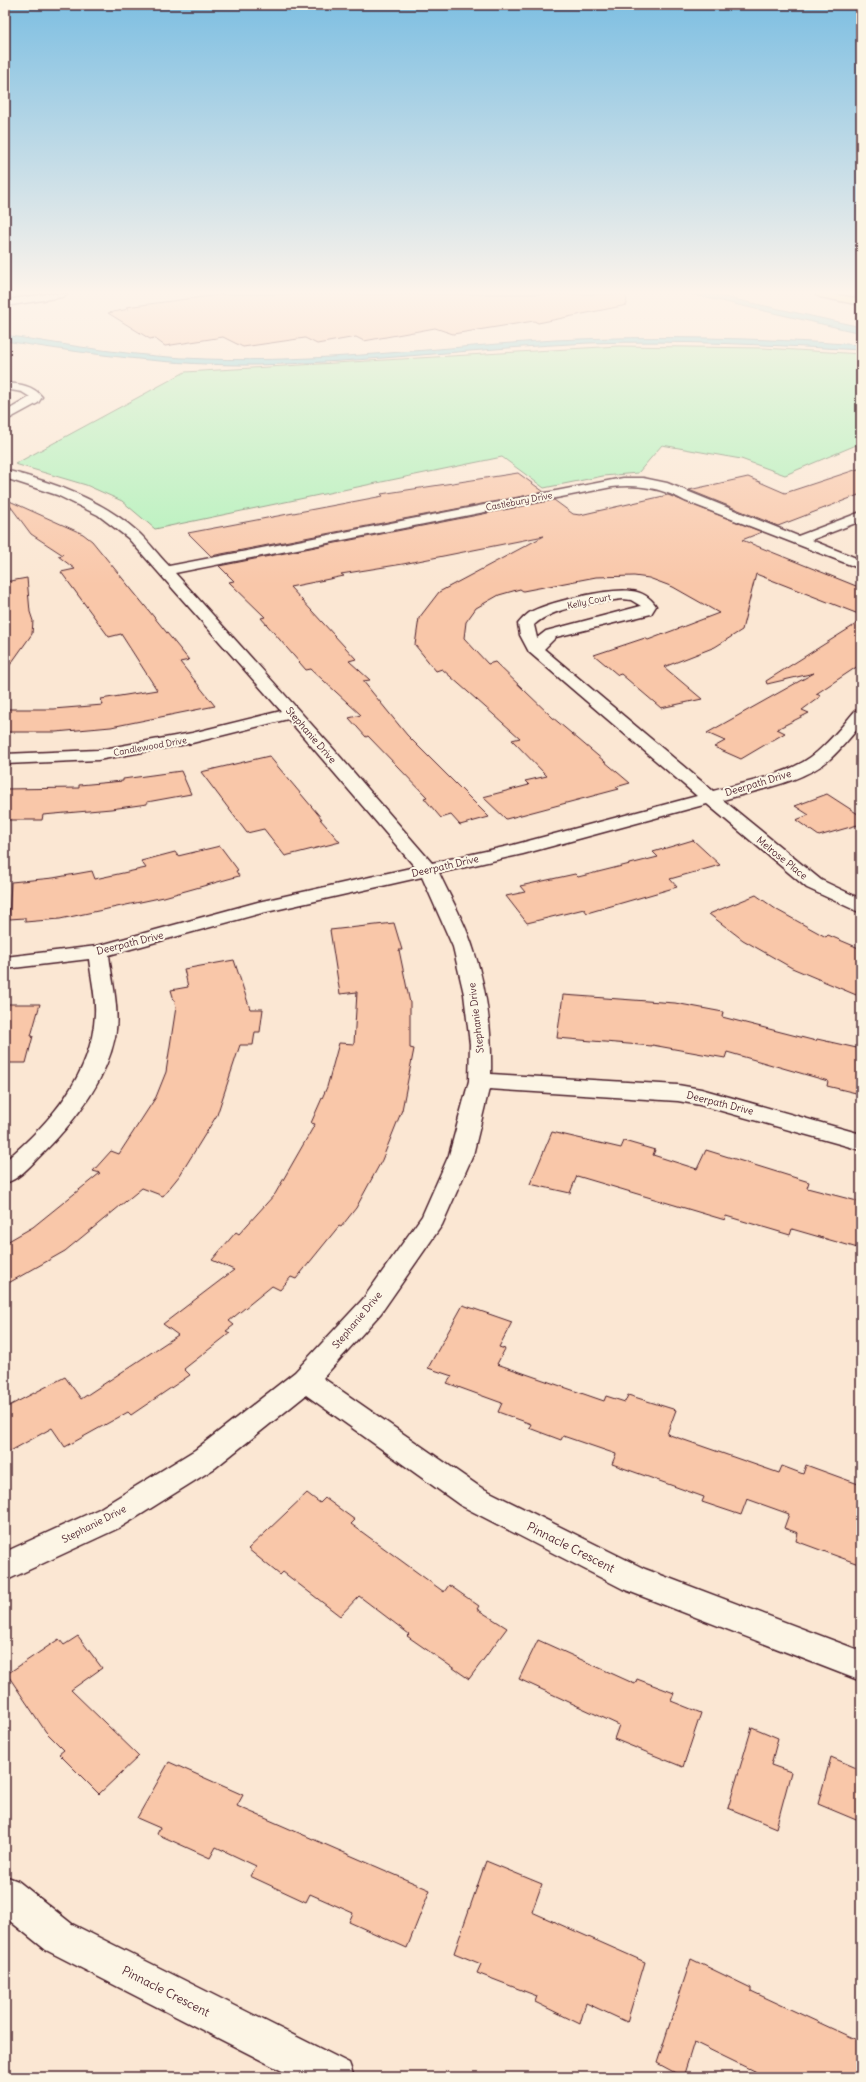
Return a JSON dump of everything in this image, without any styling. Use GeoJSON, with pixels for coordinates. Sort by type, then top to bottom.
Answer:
{"type":"FeatureCollection","features":[{"type":"Feature","properties":{"kind":"street"},"geometry":{"type":"LineString","coordinates":[[5,418],[34,401],[36,396],[30,391]]}},
{"type":"Feature","properties":{"kind":"street","name":"Stephanie Drive"},"geometry":{"type":"LineString","coordinates":[[5,474],[60,491],[103,512],[133,535],[292,713],[428,870],[463,946],[475,994],[481,1044],[480,1081],[461,1155],[433,1219],[372,1306],[305,1380],[198,1463],[110,1518],[5,1567]]}},
{"type":"Feature","properties":{"kind":"street","name":"Castlebury Drive"},"geometry":{"type":"LineString","coordinates":[[166,571],[604,484],[630,481],[658,484],[673,488],[690,498],[861,565]]}},
{"type":"Feature","properties":{"kind":"street"},"geometry":{"type":"LineString","coordinates":[[798,540],[861,516]]}},
{"type":"Feature","properties":{"kind":"street","name":"Kelly Court"},"geometry":{"type":"LineString","coordinates":[[535,648],[551,634],[646,611],[649,606],[644,600],[631,595],[613,596],[548,610],[535,616],[526,624],[528,635],[535,648],[710,798]]}},
{"type":"Feature","properties":{"kind":"street","name":"Candlewood Drive"},"geometry":{"type":"LineString","coordinates":[[5,759],[105,754],[192,738],[292,713]]}},
{"type":"Feature","properties":{"kind":"street","name":"Deerpath Drive"},"geometry":{"type":"LineString","coordinates":[[5,963],[98,952],[258,908],[516,850],[710,798],[791,774],[807,767],[823,756],[861,715]]}},
{"type":"Feature","properties":{"kind":"street","name":"Melrose Place"},"geometry":{"type":"LineString","coordinates":[[710,798],[814,884],[861,907]]}},
{"type":"Feature","properties":{"kind":"street"},"geometry":{"type":"LineString","coordinates":[[5,1174],[27,1156],[55,1127],[78,1096],[93,1070],[103,1040],[106,1013],[98,952]]}},
{"type":"Feature","properties":{"kind":"street","name":"Deerpath Drive"},"geometry":{"type":"LineString","coordinates":[[480,1081],[678,1093],[701,1097],[861,1142]]}},
{"type":"Feature","properties":{"kind":"street","name":"Pinnacle Crescent"},"geometry":{"type":"LineString","coordinates":[[305,1380],[470,1496],[634,1579],[861,1666]]}},
{"type":"Feature","properties":{"kind":"street","name":"Pinnacle Crescent"},"geometry":{"type":"LineString","coordinates":[[5,1894],[59,1937],[335,2077]]}},
{"type":"Feature","properties":{"kind":"green space"},"geometry":{"type":"Polygon","coordinates":[[[150,391],[861,391],[861,443],[785,475],[741,459],[662,445],[638,473],[603,476],[544,488],[502,457],[155,529],[122,501],[86,485],[15,464],[150,391]]]}},
{"type":"Feature","properties":{"kind":"building"},"geometry":{"type":"Polygon","coordinates":[[[861,468],[861,494],[778,526],[689,490],[748,477],[785,493],[861,468]]]}},
{"type":"Feature","properties":{"kind":"building"},"geometry":{"type":"Polygon","coordinates":[[[518,473],[544,492],[211,556],[188,533],[383,496],[381,494],[518,473]]]}},
{"type":"Feature","properties":{"kind":"building"},"geometry":{"type":"Polygon","coordinates":[[[668,495],[762,532],[742,540],[861,588],[861,615],[756,574],[742,630],[715,647],[664,667],[702,699],[661,708],[621,674],[618,675],[594,655],[645,638],[648,640],[719,613],[673,587],[649,578],[634,576],[596,577],[523,591],[520,589],[499,595],[476,608],[466,622],[464,638],[488,664],[495,662],[552,717],[630,783],[616,787],[619,789],[506,819],[483,797],[529,785],[525,781],[547,776],[512,740],[520,738],[442,669],[436,671],[415,645],[419,618],[439,592],[544,536],[403,564],[341,574],[344,576],[290,587],[356,659],[349,661],[370,680],[363,681],[407,735],[489,817],[460,825],[451,815],[441,818],[424,798],[427,797],[368,736],[366,737],[349,718],[361,715],[311,669],[306,670],[261,618],[265,617],[229,582],[234,581],[219,566],[554,500],[573,514],[580,515],[668,495]]]}},
{"type":"Feature","properties":{"kind":"building"},"geometry":{"type":"Polygon","coordinates":[[[5,499],[83,534],[92,541],[189,660],[180,662],[215,706],[111,727],[56,732],[5,732],[5,709],[53,709],[103,705],[101,699],[157,690],[121,634],[109,637],[61,572],[75,569],[58,556],[63,555],[31,534],[5,499]]]}},
{"type":"Feature","properties":{"kind":"building"},"geometry":{"type":"Polygon","coordinates":[[[27,578],[30,612],[33,621],[32,634],[5,672],[5,582],[27,578]]]}},
{"type":"Feature","properties":{"kind":"building"},"geometry":{"type":"Polygon","coordinates":[[[861,621],[861,664],[816,694],[821,696],[802,710],[809,713],[777,729],[785,733],[741,759],[714,747],[725,741],[707,733],[814,673],[767,684],[766,681],[861,621]]]}},
{"type":"Feature","properties":{"kind":"building"},"geometry":{"type":"Polygon","coordinates":[[[269,756],[340,842],[285,856],[264,829],[247,833],[201,772],[269,756]]]}},
{"type":"Feature","properties":{"kind":"building"},"geometry":{"type":"Polygon","coordinates":[[[181,771],[191,794],[147,802],[147,804],[43,815],[42,820],[5,820],[5,789],[79,788],[79,785],[123,781],[123,779],[181,771]]]}},
{"type":"Feature","properties":{"kind":"building"},"geometry":{"type":"Polygon","coordinates":[[[827,794],[861,816],[861,824],[819,836],[796,820],[809,815],[795,806],[827,794]]]}},
{"type":"Feature","properties":{"kind":"building"},"geometry":{"type":"Polygon","coordinates":[[[693,840],[720,865],[670,879],[677,887],[587,913],[584,909],[527,923],[506,896],[525,892],[520,886],[575,874],[578,877],[658,857],[653,852],[693,840]]]}},
{"type":"Feature","properties":{"kind":"building"},"geometry":{"type":"Polygon","coordinates":[[[220,846],[238,870],[236,871],[239,876],[164,897],[60,919],[25,922],[25,918],[9,919],[11,882],[53,878],[92,871],[95,879],[146,868],[141,861],[175,852],[178,856],[220,846]]]}},
{"type":"Feature","properties":{"kind":"building"},"geometry":{"type":"Polygon","coordinates":[[[756,895],[777,910],[826,937],[828,935],[861,949],[861,997],[792,968],[743,940],[709,914],[756,895]]]}},
{"type":"Feature","properties":{"kind":"building"},"geometry":{"type":"Polygon","coordinates":[[[394,923],[402,950],[399,950],[410,1003],[410,1048],[414,1049],[402,1110],[382,1160],[356,1208],[341,1227],[339,1226],[296,1279],[291,1277],[280,1290],[272,1286],[229,1321],[234,1325],[226,1331],[230,1333],[184,1369],[190,1375],[131,1415],[128,1412],[65,1447],[52,1428],[5,1454],[5,1408],[65,1377],[81,1399],[178,1335],[163,1324],[234,1270],[212,1260],[236,1232],[239,1234],[275,1194],[315,1124],[311,1123],[327,1087],[339,1043],[354,1044],[357,992],[340,994],[330,930],[394,923]]]}},
{"type":"Feature","properties":{"kind":"building"},"geometry":{"type":"Polygon","coordinates":[[[234,960],[250,1009],[263,1009],[260,1032],[255,1032],[253,1045],[240,1045],[217,1115],[180,1175],[163,1196],[142,1188],[65,1251],[5,1285],[5,1243],[33,1227],[100,1173],[93,1171],[111,1151],[119,1154],[156,1097],[166,1072],[176,1007],[171,990],[188,987],[184,969],[234,960]]]}},
{"type":"Feature","properties":{"kind":"building"},"geometry":{"type":"Polygon","coordinates":[[[563,995],[675,1003],[723,1012],[722,1017],[816,1041],[817,1039],[861,1049],[861,1078],[856,1093],[827,1086],[828,1081],[727,1052],[725,1058],[652,1045],[557,1038],[563,995]]]}},
{"type":"Feature","properties":{"kind":"building"},"geometry":{"type":"Polygon","coordinates":[[[5,1004],[40,1004],[31,1036],[33,1036],[26,1063],[5,1063],[5,1004]]]}},
{"type":"Feature","properties":{"kind":"building"},"geometry":{"type":"Polygon","coordinates":[[[552,1132],[621,1148],[624,1141],[655,1150],[653,1155],[697,1169],[706,1150],[809,1182],[807,1188],[861,1202],[861,1249],[792,1229],[790,1235],[726,1216],[725,1220],[577,1176],[570,1193],[530,1184],[552,1132]]]}},
{"type":"Feature","properties":{"kind":"building"},"geometry":{"type":"Polygon","coordinates":[[[463,1305],[512,1322],[499,1347],[505,1349],[497,1364],[604,1401],[606,1396],[625,1402],[628,1395],[676,1410],[667,1434],[779,1473],[782,1466],[803,1474],[806,1465],[861,1485],[861,1565],[796,1541],[798,1533],[784,1528],[789,1514],[747,1499],[741,1515],[702,1502],[704,1497],[612,1464],[616,1454],[563,1436],[561,1440],[529,1428],[531,1424],[498,1412],[502,1403],[447,1383],[452,1376],[428,1368],[463,1305]]]}},
{"type":"Feature","properties":{"kind":"building"},"geometry":{"type":"Polygon","coordinates":[[[307,1493],[320,1503],[325,1498],[355,1520],[351,1524],[444,1592],[449,1585],[479,1606],[477,1609],[507,1628],[469,1679],[407,1636],[409,1634],[359,1596],[340,1616],[283,1572],[280,1575],[248,1549],[307,1493]]]}},
{"type":"Feature","properties":{"kind":"building"},"geometry":{"type":"Polygon","coordinates":[[[78,1636],[102,1668],[71,1690],[139,1756],[99,1794],[59,1754],[64,1750],[46,1732],[7,1674],[59,1639],[64,1645],[78,1636]]]}},
{"type":"Feature","properties":{"kind":"building"},"geometry":{"type":"Polygon","coordinates":[[[538,1640],[635,1684],[637,1679],[674,1693],[671,1701],[701,1713],[683,1767],[614,1739],[619,1725],[519,1679],[538,1640]]]}},
{"type":"Feature","properties":{"kind":"building"},"geometry":{"type":"Polygon","coordinates":[[[752,1727],[778,1738],[771,1765],[791,1772],[776,1828],[728,1808],[752,1727]]]}},
{"type":"Feature","properties":{"kind":"building"},"geometry":{"type":"Polygon","coordinates":[[[831,1757],[861,1770],[861,1822],[818,1804],[831,1757]]]}},
{"type":"Feature","properties":{"kind":"building"},"geometry":{"type":"Polygon","coordinates":[[[169,1762],[243,1795],[237,1806],[430,1890],[407,1948],[349,1922],[353,1913],[310,1894],[306,1902],[250,1876],[256,1866],[216,1847],[210,1858],[157,1834],[160,1828],[137,1818],[169,1762]]]}},
{"type":"Feature","properties":{"kind":"building"},"geometry":{"type":"Polygon","coordinates":[[[486,1861],[542,1884],[532,1912],[645,1962],[627,2022],[586,2003],[580,2024],[535,2002],[537,1996],[477,1973],[481,1964],[454,1953],[486,1861]]]}},
{"type":"Feature","properties":{"kind":"building"},"geometry":{"type":"Polygon","coordinates":[[[691,1959],[751,1988],[751,1991],[861,2042],[861,2056],[856,2077],[766,2077],[694,2042],[683,2077],[657,2063],[691,1959]]]}}]}
